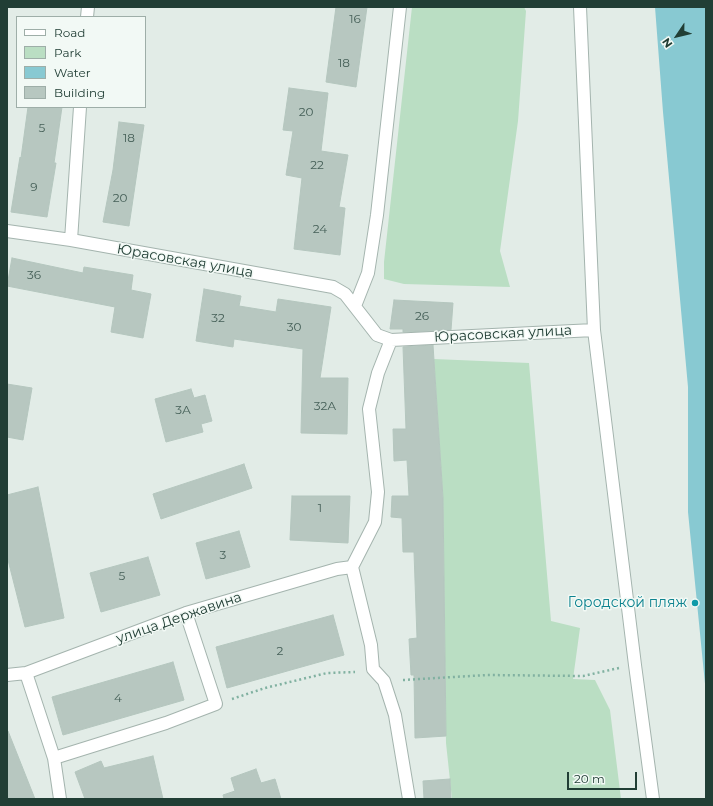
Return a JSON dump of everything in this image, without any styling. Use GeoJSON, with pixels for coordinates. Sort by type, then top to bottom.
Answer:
{"type":"FeatureCollection","features":[{"type":"Feature","properties":{"kind":"street"},"geometry":{"type":"LineString","coordinates":[[355,306],[368,273],[377,215],[400,7]]}},
{"type":"Feature","properties":{"kind":"street"},"geometry":{"type":"LineString","coordinates":[[580,7],[594,330],[635,665],[654,799]]}},
{"type":"Feature","properties":{"kind":"street"},"geometry":{"type":"LineString","coordinates":[[71,240],[80,108]]}},
{"type":"Feature","properties":{"kind":"street","name":"Юрасовская улица"},"geometry":{"type":"LineString","coordinates":[[7,231],[71,240],[333,287],[345,294],[377,335],[391,340],[594,330]]}},
{"type":"Feature","properties":{"kind":"street"},"geometry":{"type":"LineString","coordinates":[[391,340],[378,374],[369,409],[378,492],[376,522],[352,567],[371,645],[374,669],[384,681],[395,715],[409,799]]}},
{"type":"Feature","properties":{"kind":"street","name":"улица Державина"},"geometry":{"type":"LineString","coordinates":[[7,675],[26,673],[186,613],[337,569],[352,567]]}},
{"type":"Feature","properties":{"kind":"street"},"geometry":{"type":"LineString","coordinates":[[54,758],[166,723],[216,704],[186,613]]}},
{"type":"Feature","properties":{"kind":"street"},"geometry":{"type":"LineString","coordinates":[[26,673],[54,758],[60,799]]}},
{"type":"Feature","properties":{"kind":"path"},"geometry":{"type":"LineString","coordinates":[[384,681],[487,675],[583,676],[635,665]]}},
{"type":"Feature","properties":{"kind":"path"},"geometry":{"type":"LineString","coordinates":[[216,704],[265,688],[327,673],[346,673],[374,669]]}},
{"type":"Feature","properties":{"kind":"green space"},"geometry":{"type":"Polygon","coordinates":[[[412,7],[524,7],[526,11],[518,121],[500,251],[510,287],[404,284],[384,279],[384,262],[412,7]]]}},
{"type":"Feature","properties":{"kind":"green space"},"geometry":{"type":"Polygon","coordinates":[[[434,359],[529,363],[551,621],[580,628],[573,679],[595,680],[610,710],[621,799],[452,799],[446,743],[443,498],[434,359]]]}},
{"type":"Feature","properties":{"kind":"water"},"geometry":{"type":"Polygon","coordinates":[[[655,7],[706,7],[706,694],[688,512],[688,387],[655,7]]]}},
{"type":"Feature","properties":{"kind":"building"},"geometry":{"type":"Polygon","coordinates":[[[336,7],[367,7],[356,87],[326,82],[336,7]]]}},
{"type":"Feature","properties":{"kind":"building"},"geometry":{"type":"Polygon","coordinates":[[[289,88],[328,93],[321,151],[348,155],[339,207],[345,208],[340,255],[294,249],[302,178],[286,175],[293,131],[283,130],[289,88]]]}},
{"type":"Feature","properties":{"kind":"building"},"geometry":{"type":"Polygon","coordinates":[[[28,108],[62,108],[54,163],[56,163],[47,217],[11,212],[20,157],[21,158],[28,108]]]}},
{"type":"Feature","properties":{"kind":"building"},"geometry":{"type":"Polygon","coordinates":[[[119,122],[144,125],[129,226],[103,222],[113,170],[119,122]]]}},
{"type":"Feature","properties":{"kind":"building"},"geometry":{"type":"Polygon","coordinates":[[[12,258],[83,273],[84,267],[133,275],[131,290],[151,294],[143,338],[111,332],[115,307],[7,286],[12,258]]]}},
{"type":"Feature","properties":{"kind":"building"},"geometry":{"type":"Polygon","coordinates":[[[204,289],[241,296],[239,306],[276,312],[278,299],[331,307],[320,378],[348,378],[347,434],[301,433],[303,349],[234,339],[233,347],[196,341],[204,289]]]}},
{"type":"Feature","properties":{"kind":"building"},"geometry":{"type":"Polygon","coordinates":[[[394,300],[453,303],[451,330],[403,332],[403,329],[390,329],[394,300]]]}},
{"type":"Feature","properties":{"kind":"building"},"geometry":{"type":"Polygon","coordinates":[[[433,345],[443,498],[446,736],[415,738],[414,675],[411,675],[409,639],[417,638],[414,552],[403,552],[402,518],[391,517],[392,496],[409,496],[407,460],[394,461],[393,429],[406,429],[403,347],[433,345]]]}},
{"type":"Feature","properties":{"kind":"building"},"geometry":{"type":"Polygon","coordinates":[[[7,384],[32,388],[23,440],[7,437],[7,384]]]}},
{"type":"Feature","properties":{"kind":"building"},"geometry":{"type":"Polygon","coordinates":[[[191,389],[194,398],[205,395],[212,421],[201,424],[203,432],[166,442],[155,399],[191,389]]]}},
{"type":"Feature","properties":{"kind":"building"},"geometry":{"type":"Polygon","coordinates":[[[244,464],[252,488],[161,519],[153,494],[244,464]]]}},
{"type":"Feature","properties":{"kind":"building"},"geometry":{"type":"Polygon","coordinates":[[[38,487],[64,618],[25,627],[7,556],[7,495],[38,487]]]}},
{"type":"Feature","properties":{"kind":"building"},"geometry":{"type":"Polygon","coordinates":[[[292,496],[350,496],[348,543],[290,540],[292,496]]]}},
{"type":"Feature","properties":{"kind":"building"},"geometry":{"type":"Polygon","coordinates":[[[239,531],[250,567],[206,579],[196,543],[239,531]]]}},
{"type":"Feature","properties":{"kind":"building"},"geometry":{"type":"Polygon","coordinates":[[[148,557],[160,595],[101,612],[90,573],[148,557]]]}},
{"type":"Feature","properties":{"kind":"building"},"geometry":{"type":"Polygon","coordinates":[[[333,615],[344,655],[227,688],[216,647],[333,615]]]}},
{"type":"Feature","properties":{"kind":"building"},"geometry":{"type":"Polygon","coordinates":[[[173,662],[184,700],[63,735],[52,697],[173,662]]]}},
{"type":"Feature","properties":{"kind":"building"},"geometry":{"type":"Polygon","coordinates":[[[8,731],[35,799],[7,799],[8,731]]]}},
{"type":"Feature","properties":{"kind":"building"},"geometry":{"type":"Polygon","coordinates":[[[153,756],[163,799],[85,799],[75,772],[101,761],[104,768],[153,756]]]}},
{"type":"Feature","properties":{"kind":"building"},"geometry":{"type":"Polygon","coordinates":[[[256,769],[261,783],[275,779],[281,799],[224,799],[223,795],[235,791],[231,778],[256,769]]]}},
{"type":"Feature","properties":{"kind":"building"},"geometry":{"type":"Polygon","coordinates":[[[450,779],[451,799],[424,799],[423,781],[450,779]]]}},
{"type":"Feature","properties":{"kind":"place","name":"Городской пляж"},"geometry":{"type":"Point","coordinates":[695,603]}}]}
